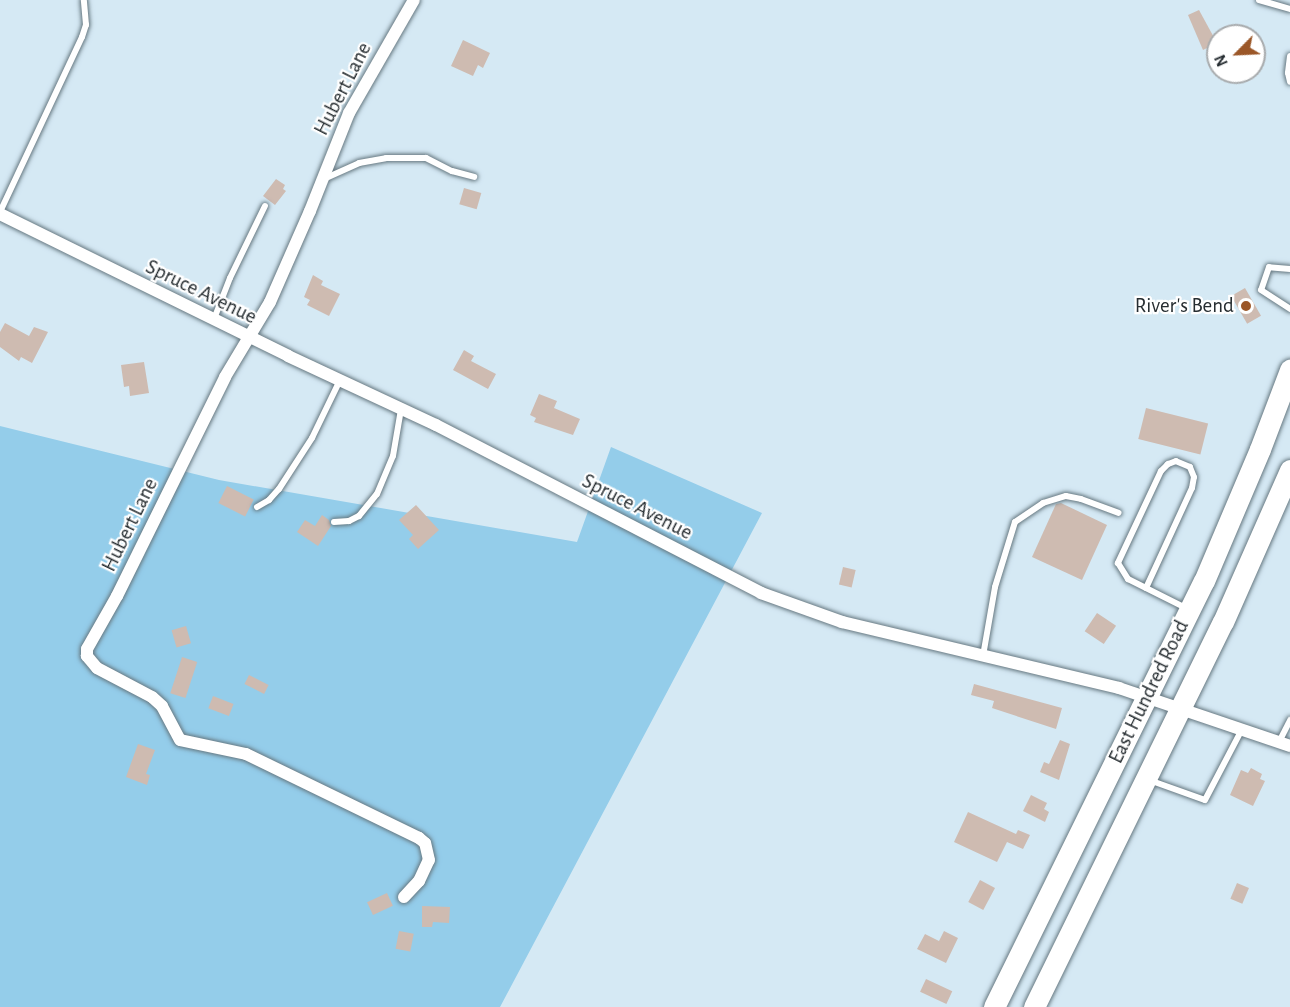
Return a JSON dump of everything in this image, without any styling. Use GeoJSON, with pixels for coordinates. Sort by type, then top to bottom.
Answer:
{"type":"FeatureCollection","features":[{"type":"Feature","properties":{"kind":"highway","name":"East Hundred Road"},"geometry":{"type":"LineString","coordinates":[[994,1007],[1189,610],[1260,449],[1290,370]]}},
{"type":"Feature","properties":{"kind":"highway","name":"East Hundred Road"},"geometry":{"type":"LineString","coordinates":[[1034,1007],[1180,710],[1288,483]]}},
{"type":"Feature","properties":{"kind":"street","name":"Hubert Lane"},"geometry":{"type":"LineString","coordinates":[[404,897],[419,881],[429,860],[425,843],[419,838],[246,754],[180,740],[162,706],[152,697],[97,668],[87,656],[87,649],[122,585],[225,377],[270,302],[349,113],[414,0]]}},
{"type":"Feature","properties":{"kind":"street","name":"Spruce Avenue"},"geometry":{"type":"LineString","coordinates":[[0,213],[214,320],[401,409],[761,593],[842,622],[1146,697],[1285,744]]}},
{"type":"Feature","properties":{"kind":"lane"},"geometry":{"type":"LineString","coordinates":[[0,213],[14,177],[82,37],[86,25],[84,0]]}},
{"type":"Feature","properties":{"kind":"lane"},"geometry":{"type":"LineString","coordinates":[[1259,0],[1290,9]]}},
{"type":"Feature","properties":{"kind":"lane"},"geometry":{"type":"LineString","coordinates":[[1290,56],[1288,73],[1290,82]]}},
{"type":"Feature","properties":{"kind":"lane"},"geometry":{"type":"LineString","coordinates":[[322,179],[359,163],[386,158],[426,158],[452,171],[474,177]]}},
{"type":"Feature","properties":{"kind":"lane"},"geometry":{"type":"LineString","coordinates":[[214,320],[230,278],[266,206]]}},
{"type":"Feature","properties":{"kind":"lane"},"geometry":{"type":"LineString","coordinates":[[1290,269],[1269,267],[1261,290],[1290,309]]}},
{"type":"Feature","properties":{"kind":"lane"},"geometry":{"type":"LineString","coordinates":[[257,507],[269,500],[279,489],[312,438],[339,380]]}},
{"type":"Feature","properties":{"kind":"lane"},"geometry":{"type":"LineString","coordinates":[[334,522],[359,516],[377,494],[393,456],[401,409]]}},
{"type":"Feature","properties":{"kind":"lane"},"geometry":{"type":"LineString","coordinates":[[1146,588],[1192,488],[1194,477],[1190,467],[1176,461],[1168,464],[1161,471],[1118,563],[1128,579],[1189,610]]}},
{"type":"Feature","properties":{"kind":"lane"},"geometry":{"type":"LineString","coordinates":[[983,657],[995,587],[1015,522],[1043,503],[1066,496],[1119,513]]}},
{"type":"Feature","properties":{"kind":"lane"},"geometry":{"type":"LineString","coordinates":[[1285,744],[1290,720]]}},
{"type":"Feature","properties":{"kind":"lane"},"geometry":{"type":"LineString","coordinates":[[1146,779],[1205,800],[1241,731]]}},
{"type":"Feature","properties":{"kind":"shaded area"},"geometry":{"type":"Polygon","coordinates":[[[0,426],[219,480],[577,542],[611,447],[762,513],[500,1007],[0,1007],[0,426]]]}},
{"type":"Feature","properties":{"kind":"building"},"geometry":{"type":"Polygon","coordinates":[[[1199,10],[1207,24],[1206,48],[1203,50],[1188,15],[1199,10]]]}},
{"type":"Feature","properties":{"kind":"building"},"geometry":{"type":"Polygon","coordinates":[[[463,40],[490,53],[483,68],[478,65],[473,76],[451,66],[463,40]]]}},
{"type":"Feature","properties":{"kind":"building"},"geometry":{"type":"Polygon","coordinates":[[[276,179],[285,185],[283,189],[286,191],[275,205],[263,196],[276,179]]]}},
{"type":"Feature","properties":{"kind":"building"},"geometry":{"type":"Polygon","coordinates":[[[464,188],[481,193],[477,209],[459,204],[464,188]]]}},
{"type":"Feature","properties":{"kind":"building"},"geometry":{"type":"Polygon","coordinates":[[[313,275],[323,281],[321,285],[340,294],[329,316],[307,305],[310,300],[304,297],[313,275]]]}},
{"type":"Feature","properties":{"kind":"building","name":"River's Bend"},"geometry":{"type":"Polygon","coordinates":[[[1245,288],[1261,316],[1247,324],[1231,296],[1245,288]]]}},
{"type":"Feature","properties":{"kind":"building"},"geometry":{"type":"Polygon","coordinates":[[[5,323],[29,336],[34,327],[48,332],[32,363],[21,357],[19,361],[0,347],[0,332],[5,323]]]}},
{"type":"Feature","properties":{"kind":"building"},"geometry":{"type":"Polygon","coordinates":[[[464,350],[474,356],[471,361],[496,374],[488,389],[453,370],[464,350]]]}},
{"type":"Feature","properties":{"kind":"building"},"geometry":{"type":"Polygon","coordinates":[[[144,362],[149,393],[130,396],[129,386],[124,387],[121,365],[144,362]]]}},
{"type":"Feature","properties":{"kind":"building"},"geometry":{"type":"Polygon","coordinates":[[[539,394],[557,401],[554,408],[580,419],[573,435],[534,422],[536,418],[530,415],[539,394]]]}},
{"type":"Feature","properties":{"kind":"building"},"geometry":{"type":"Polygon","coordinates":[[[1146,408],[1208,423],[1200,455],[1138,439],[1146,408]]]}},
{"type":"Feature","properties":{"kind":"building"},"geometry":{"type":"Polygon","coordinates":[[[227,486],[254,500],[245,517],[218,503],[227,486]]]}},
{"type":"Feature","properties":{"kind":"building"},"geometry":{"type":"Polygon","coordinates":[[[1061,503],[1107,525],[1082,580],[1032,557],[1056,504],[1061,503]]]}},
{"type":"Feature","properties":{"kind":"building"},"geometry":{"type":"Polygon","coordinates":[[[416,505],[439,530],[418,549],[409,539],[413,535],[399,520],[416,505]]]}},
{"type":"Feature","properties":{"kind":"building"},"geometry":{"type":"Polygon","coordinates":[[[322,515],[329,520],[331,526],[318,546],[297,532],[305,520],[315,526],[322,515]]]}},
{"type":"Feature","properties":{"kind":"building"},"geometry":{"type":"Polygon","coordinates":[[[843,567],[856,570],[852,587],[839,585],[843,567]]]}},
{"type":"Feature","properties":{"kind":"building"},"geometry":{"type":"Polygon","coordinates":[[[1097,613],[1116,626],[1104,644],[1085,631],[1097,613]]]}},
{"type":"Feature","properties":{"kind":"building"},"geometry":{"type":"Polygon","coordinates":[[[186,626],[191,643],[177,647],[172,630],[186,626]]]}},
{"type":"Feature","properties":{"kind":"building"},"geometry":{"type":"Polygon","coordinates":[[[182,657],[197,662],[185,698],[170,693],[182,657]]]}},
{"type":"Feature","properties":{"kind":"building"},"geometry":{"type":"Polygon","coordinates":[[[249,675],[269,685],[264,694],[244,684],[249,675]]]}},
{"type":"Feature","properties":{"kind":"building"},"geometry":{"type":"Polygon","coordinates":[[[974,684],[1062,708],[1056,729],[992,708],[994,701],[971,695],[974,684]]]}},
{"type":"Feature","properties":{"kind":"building"},"geometry":{"type":"Polygon","coordinates":[[[213,696],[234,704],[229,716],[208,708],[213,696]]]}},
{"type":"Feature","properties":{"kind":"building"},"geometry":{"type":"Polygon","coordinates":[[[1060,740],[1070,744],[1059,780],[1040,772],[1044,762],[1049,764],[1060,740]]]}},
{"type":"Feature","properties":{"kind":"building"},"geometry":{"type":"Polygon","coordinates":[[[138,744],[155,750],[146,774],[150,775],[147,785],[126,777],[138,744]]]}},
{"type":"Feature","properties":{"kind":"building"},"geometry":{"type":"Polygon","coordinates":[[[1251,768],[1262,774],[1260,779],[1265,781],[1253,806],[1230,795],[1241,770],[1248,773],[1251,768]]]}},
{"type":"Feature","properties":{"kind":"building"},"geometry":{"type":"Polygon","coordinates":[[[1031,795],[1047,803],[1044,809],[1049,812],[1045,822],[1023,811],[1031,795]]]}},
{"type":"Feature","properties":{"kind":"building"},"geometry":{"type":"Polygon","coordinates":[[[968,812],[1016,834],[1018,830],[1030,835],[1023,849],[1007,842],[997,862],[954,842],[968,812]]]}},
{"type":"Feature","properties":{"kind":"building"},"geometry":{"type":"Polygon","coordinates":[[[980,880],[995,888],[983,910],[968,902],[980,880]]]}},
{"type":"Feature","properties":{"kind":"building"},"geometry":{"type":"Polygon","coordinates":[[[1237,883],[1249,888],[1242,904],[1230,899],[1237,883]]]}},
{"type":"Feature","properties":{"kind":"building"},"geometry":{"type":"Polygon","coordinates":[[[387,893],[393,906],[373,915],[367,902],[387,893]]]}},
{"type":"Feature","properties":{"kind":"building"},"geometry":{"type":"Polygon","coordinates":[[[422,906],[450,907],[449,923],[433,922],[432,927],[422,927],[422,906]]]}},
{"type":"Feature","properties":{"kind":"building"},"geometry":{"type":"Polygon","coordinates":[[[399,931],[414,934],[410,952],[396,949],[399,931]]]}},
{"type":"Feature","properties":{"kind":"building"},"geometry":{"type":"Polygon","coordinates":[[[944,931],[958,938],[946,963],[917,949],[925,934],[939,941],[944,931]]]}},
{"type":"Feature","properties":{"kind":"building"},"geometry":{"type":"Polygon","coordinates":[[[926,979],[952,991],[946,1004],[920,992],[926,979]]]}},
{"type":"Feature","properties":{"kind":"place","name":"River's Bend"},"geometry":{"type":"Point","coordinates":[1246,306]}}]}
